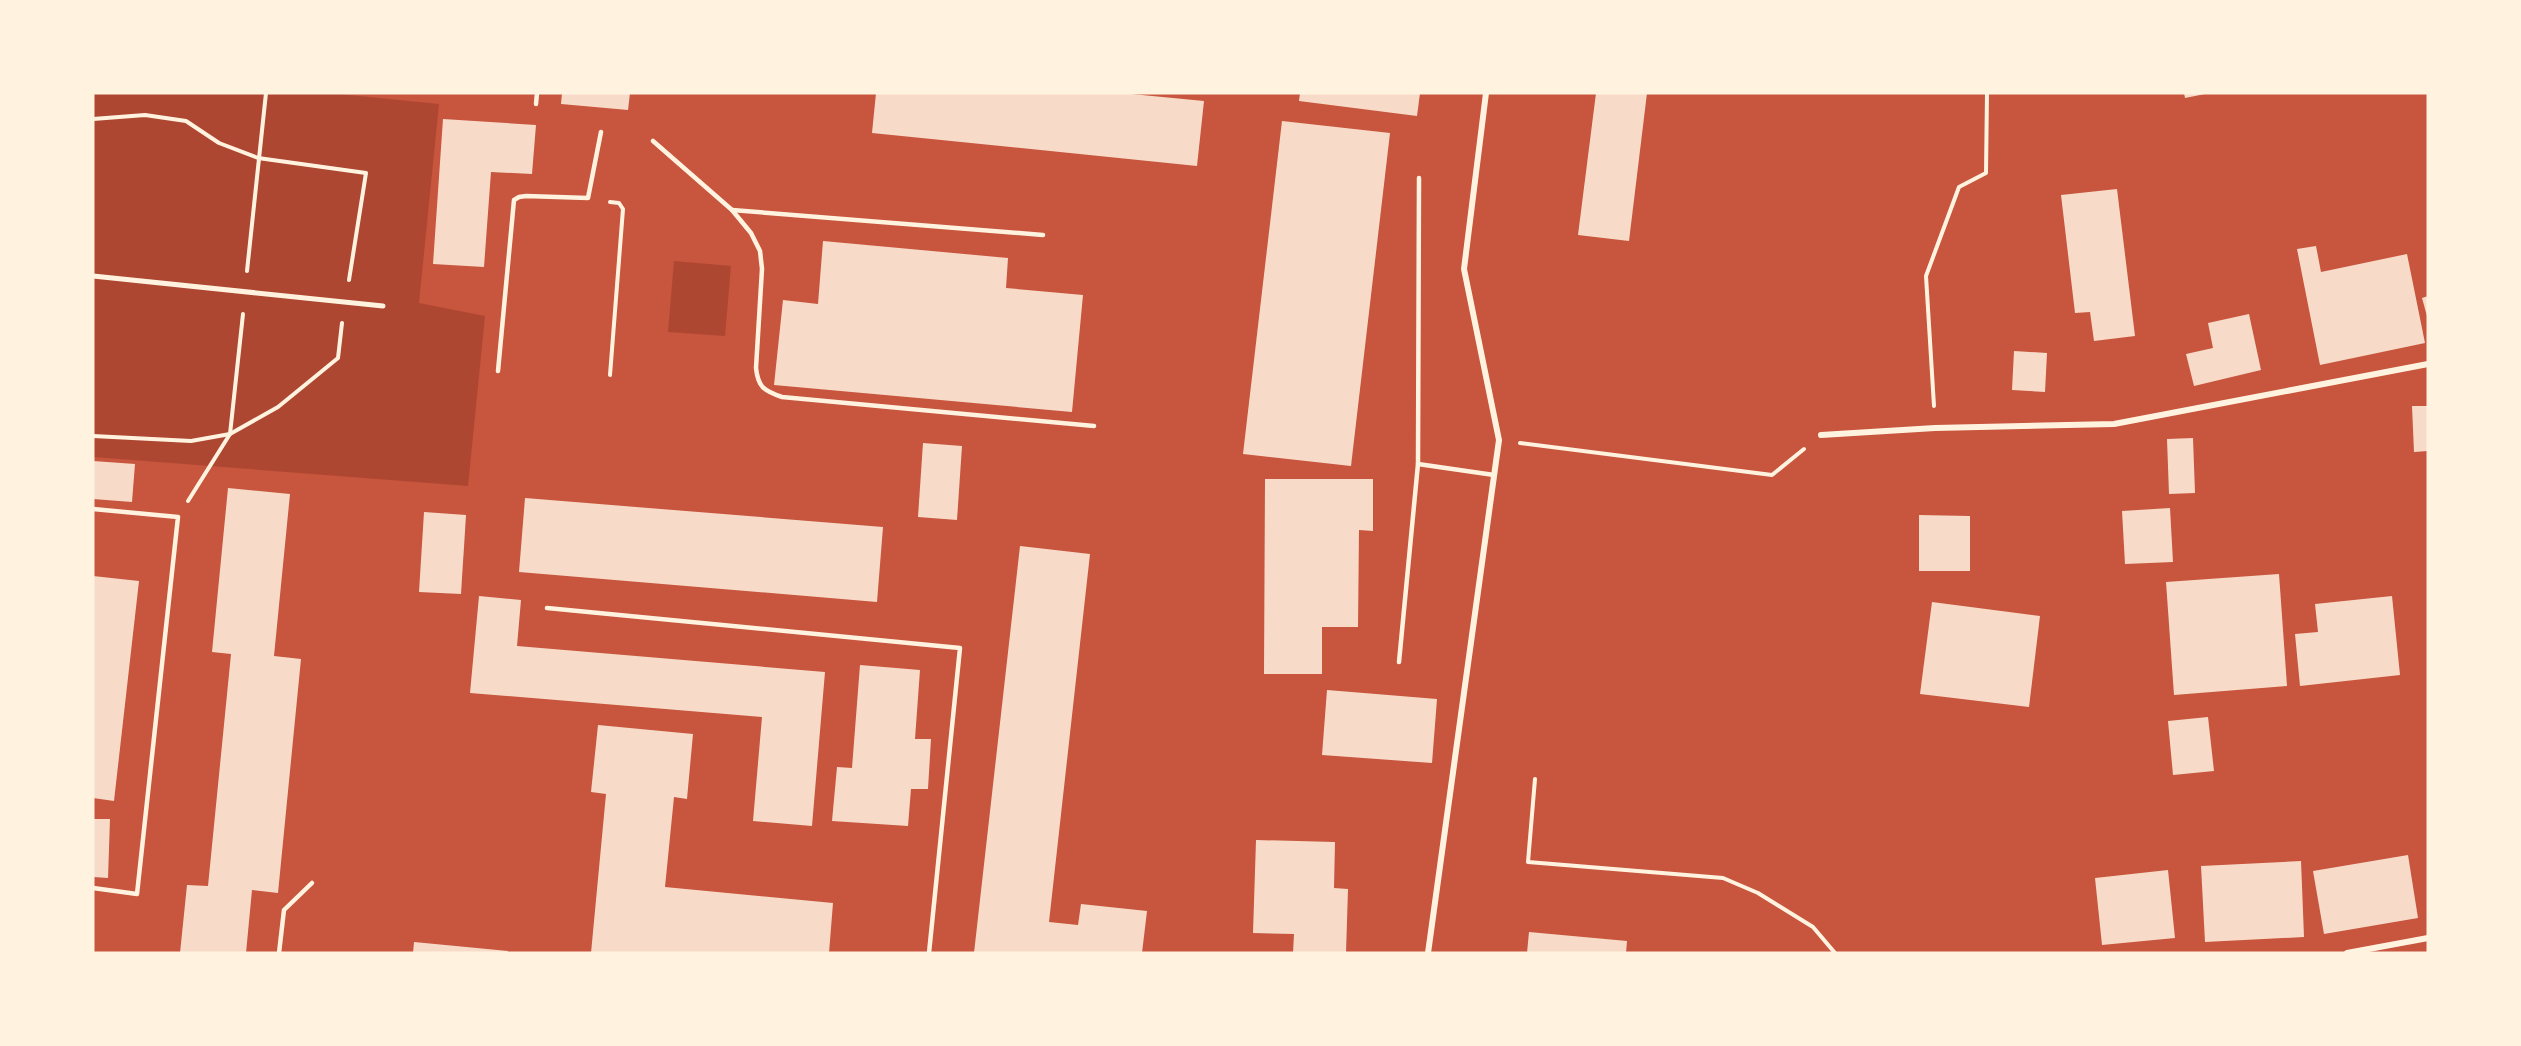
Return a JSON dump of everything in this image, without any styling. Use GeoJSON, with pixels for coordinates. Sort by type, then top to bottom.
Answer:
{"type":"FeatureCollection","features":[{"type":"Feature","properties":{"kind":"street"},"geometry":{"type":"LineString","coordinates":[[1428,953],[1499,440],[1464,269],[1486,93]]}},
{"type":"Feature","properties":{"kind":"street"},"geometry":{"type":"LineString","coordinates":[[93,276],[383,306]]}},
{"type":"Feature","properties":{"kind":"street"},"geometry":{"type":"LineString","coordinates":[[1821,435],[1935,428],[2114,424],[2428,364]]}},
{"type":"Feature","properties":{"kind":"street"},"geometry":{"type":"LineString","coordinates":[[2347,953],[2428,938]]}},
{"type":"Feature","properties":{"kind":"lane"},"geometry":{"type":"LineString","coordinates":[[536,104],[537,93]]}},
{"type":"Feature","properties":{"kind":"lane"},"geometry":{"type":"LineString","coordinates":[[498,371],[514,200],[519,196],[588,198],[601,132]]}},
{"type":"Feature","properties":{"kind":"lane"},"geometry":{"type":"LineString","coordinates":[[653,141],[732,210],[751,233],[760,251],[762,269],[756,368],[758,382],[764,391],[782,397],[1094,426]]}},
{"type":"Feature","properties":{"kind":"lane"},"geometry":{"type":"LineString","coordinates":[[1399,662],[1418,464],[1419,178]]}},
{"type":"Feature","properties":{"kind":"lane"},"geometry":{"type":"LineString","coordinates":[[732,210],[1042,235]]}},
{"type":"Feature","properties":{"kind":"lane"},"geometry":{"type":"LineString","coordinates":[[1418,464],[1494,475]]}},
{"type":"Feature","properties":{"kind":"lane"},"geometry":{"type":"LineString","coordinates":[[93,509],[178,517],[137,894],[93,888]]}},
{"type":"Feature","properties":{"kind":"lane"},"geometry":{"type":"LineString","coordinates":[[547,608],[960,648],[929,953]]}},
{"type":"Feature","properties":{"kind":"lane"},"geometry":{"type":"LineString","coordinates":[[279,953],[284,910],[312,883]]}},
{"type":"Feature","properties":{"kind":"path"},"geometry":{"type":"LineString","coordinates":[[1935,428],[1926,276],[1959,187],[1986,173],[1988,93]]}},
{"type":"Feature","properties":{"kind":"path"},"geometry":{"type":"LineString","coordinates":[[93,119],[145,115],[186,121],[219,143],[258,158],[366,173],[338,358],[278,407],[230,434],[191,441],[93,436]]}},
{"type":"Feature","properties":{"kind":"path"},"geometry":{"type":"LineString","coordinates":[[588,198],[619,203],[623,209],[610,375]]}},
{"type":"Feature","properties":{"kind":"path"},"geometry":{"type":"LineString","coordinates":[[1499,440],[1772,475],[1821,435]]}},
{"type":"Feature","properties":{"kind":"path"},"geometry":{"type":"LineString","coordinates":[[1534,779],[1528,862],[1723,878],[1758,893],[1813,927],[1835,953]]}},
{"type":"Feature","properties":{"kind":"shaded area"},"geometry":{"type":"Polygon","coordinates":[[[93,93],[329,93],[439,104],[419,303],[485,316],[468,486],[93,457],[93,93]]]}},
{"type":"Feature","properties":{"kind":"shaded area"},"geometry":{"type":"Polygon","coordinates":[[[674,261],[731,266],[725,336],[668,332],[674,261]]]}},
{"type":"Feature","properties":{"kind":"building"},"geometry":{"type":"Polygon","coordinates":[[[562,93],[630,93],[628,110],[561,104],[562,93]]]}},
{"type":"Feature","properties":{"kind":"building"},"geometry":{"type":"Polygon","coordinates":[[[876,93],[1121,93],[1204,101],[1197,166],[872,133],[876,93]]]}},
{"type":"Feature","properties":{"kind":"building"},"geometry":{"type":"Polygon","coordinates":[[[1300,93],[1420,93],[1417,116],[1299,101],[1300,93]]]}},
{"type":"Feature","properties":{"kind":"building"},"geometry":{"type":"Polygon","coordinates":[[[1596,93],[1647,93],[1629,241],[1578,235],[1596,93]]]}},
{"type":"Feature","properties":{"kind":"building"},"geometry":{"type":"Polygon","coordinates":[[[2184,93],[2205,93],[2205,94],[2185,98],[2184,93]]]}},
{"type":"Feature","properties":{"kind":"building"},"geometry":{"type":"Polygon","coordinates":[[[443,119],[536,125],[532,174],[491,172],[484,267],[433,264],[443,119]]]}},
{"type":"Feature","properties":{"kind":"building"},"geometry":{"type":"Polygon","coordinates":[[[1282,121],[1390,133],[1351,466],[1243,454],[1282,121]]]}},
{"type":"Feature","properties":{"kind":"building"},"geometry":{"type":"Polygon","coordinates":[[[2117,189],[2135,336],[2094,341],[2090,312],[2075,313],[2061,195],[2117,189]]]}},
{"type":"Feature","properties":{"kind":"building"},"geometry":{"type":"Polygon","coordinates":[[[823,241],[1008,258],[1006,288],[1083,295],[1072,412],[774,385],[783,300],[818,304],[823,241]]]}},
{"type":"Feature","properties":{"kind":"building"},"geometry":{"type":"Polygon","coordinates":[[[2316,246],[2321,272],[2407,254],[2425,343],[2320,365],[2297,249],[2316,246]]]}},
{"type":"Feature","properties":{"kind":"building"},"geometry":{"type":"Polygon","coordinates":[[[2428,296],[2428,316],[2427,316],[2422,298],[2428,296]]]}},
{"type":"Feature","properties":{"kind":"building"},"geometry":{"type":"Polygon","coordinates":[[[2249,314],[2261,370],[2194,386],[2186,354],[2213,348],[2208,323],[2249,314]]]}},
{"type":"Feature","properties":{"kind":"building"},"geometry":{"type":"Polygon","coordinates":[[[2014,351],[2047,353],[2045,392],[2012,390],[2014,351]]]}},
{"type":"Feature","properties":{"kind":"building"},"geometry":{"type":"Polygon","coordinates":[[[2412,406],[2428,406],[2428,451],[2414,452],[2412,406]]]}},
{"type":"Feature","properties":{"kind":"building"},"geometry":{"type":"Polygon","coordinates":[[[2193,438],[2195,493],[2169,494],[2167,439],[2193,438]]]}},
{"type":"Feature","properties":{"kind":"building"},"geometry":{"type":"Polygon","coordinates":[[[923,443],[962,446],[957,520],[918,517],[923,443]]]}},
{"type":"Feature","properties":{"kind":"building"},"geometry":{"type":"Polygon","coordinates":[[[93,461],[135,464],[132,502],[93,499],[93,461]]]}},
{"type":"Feature","properties":{"kind":"building"},"geometry":{"type":"Polygon","coordinates":[[[1265,479],[1373,479],[1373,531],[1359,530],[1358,627],[1322,627],[1322,674],[1264,674],[1265,479]]]}},
{"type":"Feature","properties":{"kind":"building"},"geometry":{"type":"Polygon","coordinates":[[[228,488],[290,494],[274,656],[301,659],[278,893],[252,890],[246,953],[180,953],[187,885],[208,886],[231,654],[212,652],[228,488]]]}},
{"type":"Feature","properties":{"kind":"building"},"geometry":{"type":"Polygon","coordinates":[[[525,498],[883,527],[877,602],[519,572],[525,498]]]}},
{"type":"Feature","properties":{"kind":"building"},"geometry":{"type":"Polygon","coordinates":[[[2170,508],[2173,562],[2125,564],[2122,511],[2170,508]]]}},
{"type":"Feature","properties":{"kind":"building"},"geometry":{"type":"Polygon","coordinates":[[[424,512],[466,515],[461,594],[419,592],[424,512]]]}},
{"type":"Feature","properties":{"kind":"building"},"geometry":{"type":"Polygon","coordinates":[[[1919,515],[1970,516],[1970,571],[1919,571],[1919,515]]]}},
{"type":"Feature","properties":{"kind":"building"},"geometry":{"type":"Polygon","coordinates":[[[1020,546],[1090,554],[1049,922],[1078,925],[1081,904],[1147,911],[1142,953],[974,953],[1020,546]]]}},
{"type":"Feature","properties":{"kind":"building"},"geometry":{"type":"Polygon","coordinates":[[[2279,574],[2287,686],[2174,695],[2166,582],[2279,574]]]}},
{"type":"Feature","properties":{"kind":"building"},"geometry":{"type":"Polygon","coordinates":[[[93,576],[139,581],[114,801],[93,798],[93,576]]]}},
{"type":"Feature","properties":{"kind":"building"},"geometry":{"type":"Polygon","coordinates":[[[479,596],[521,600],[517,646],[825,672],[812,826],[753,821],[762,717],[470,693],[479,596]]]}},
{"type":"Feature","properties":{"kind":"building"},"geometry":{"type":"Polygon","coordinates":[[[2392,596],[2400,675],[2300,686],[2295,634],[2318,632],[2315,604],[2392,596]]]}},
{"type":"Feature","properties":{"kind":"building"},"geometry":{"type":"Polygon","coordinates":[[[1932,602],[2040,616],[2029,707],[1920,694],[1932,602]]]}},
{"type":"Feature","properties":{"kind":"building"},"geometry":{"type":"Polygon","coordinates":[[[860,665],[920,670],[915,739],[931,739],[928,789],[911,789],[908,826],[832,821],[837,767],[852,768],[860,665]]]}},
{"type":"Feature","properties":{"kind":"building"},"geometry":{"type":"Polygon","coordinates":[[[1327,690],[1437,699],[1432,763],[1322,755],[1327,690]]]}},
{"type":"Feature","properties":{"kind":"building"},"geometry":{"type":"Polygon","coordinates":[[[2208,717],[2214,771],[2173,775],[2168,721],[2208,717]]]}},
{"type":"Feature","properties":{"kind":"building"},"geometry":{"type":"Polygon","coordinates":[[[598,725],[693,734],[687,799],[674,797],[665,887],[833,903],[829,953],[591,953],[606,794],[591,792],[598,725]]]}},
{"type":"Feature","properties":{"kind":"building"},"geometry":{"type":"Polygon","coordinates":[[[93,819],[110,819],[108,878],[93,877],[93,819]]]}},
{"type":"Feature","properties":{"kind":"building"},"geometry":{"type":"Polygon","coordinates":[[[1256,840],[1335,842],[1334,888],[1348,889],[1346,953],[1293,953],[1294,934],[1253,933],[1256,840]]]}},
{"type":"Feature","properties":{"kind":"building"},"geometry":{"type":"Polygon","coordinates":[[[2408,855],[2418,918],[2324,934],[2313,871],[2408,855]]]}},
{"type":"Feature","properties":{"kind":"building"},"geometry":{"type":"Polygon","coordinates":[[[2301,861],[2304,937],[2205,942],[2201,866],[2301,861]]]}},
{"type":"Feature","properties":{"kind":"building"},"geometry":{"type":"Polygon","coordinates":[[[2168,870],[2175,938],[2102,945],[2095,878],[2168,870]]]}},
{"type":"Feature","properties":{"kind":"building"},"geometry":{"type":"Polygon","coordinates":[[[1529,932],[1627,941],[1626,953],[1527,953],[1529,932]]]}},
{"type":"Feature","properties":{"kind":"building"},"geometry":{"type":"Polygon","coordinates":[[[414,942],[508,951],[508,953],[413,953],[414,942]]]}}]}
